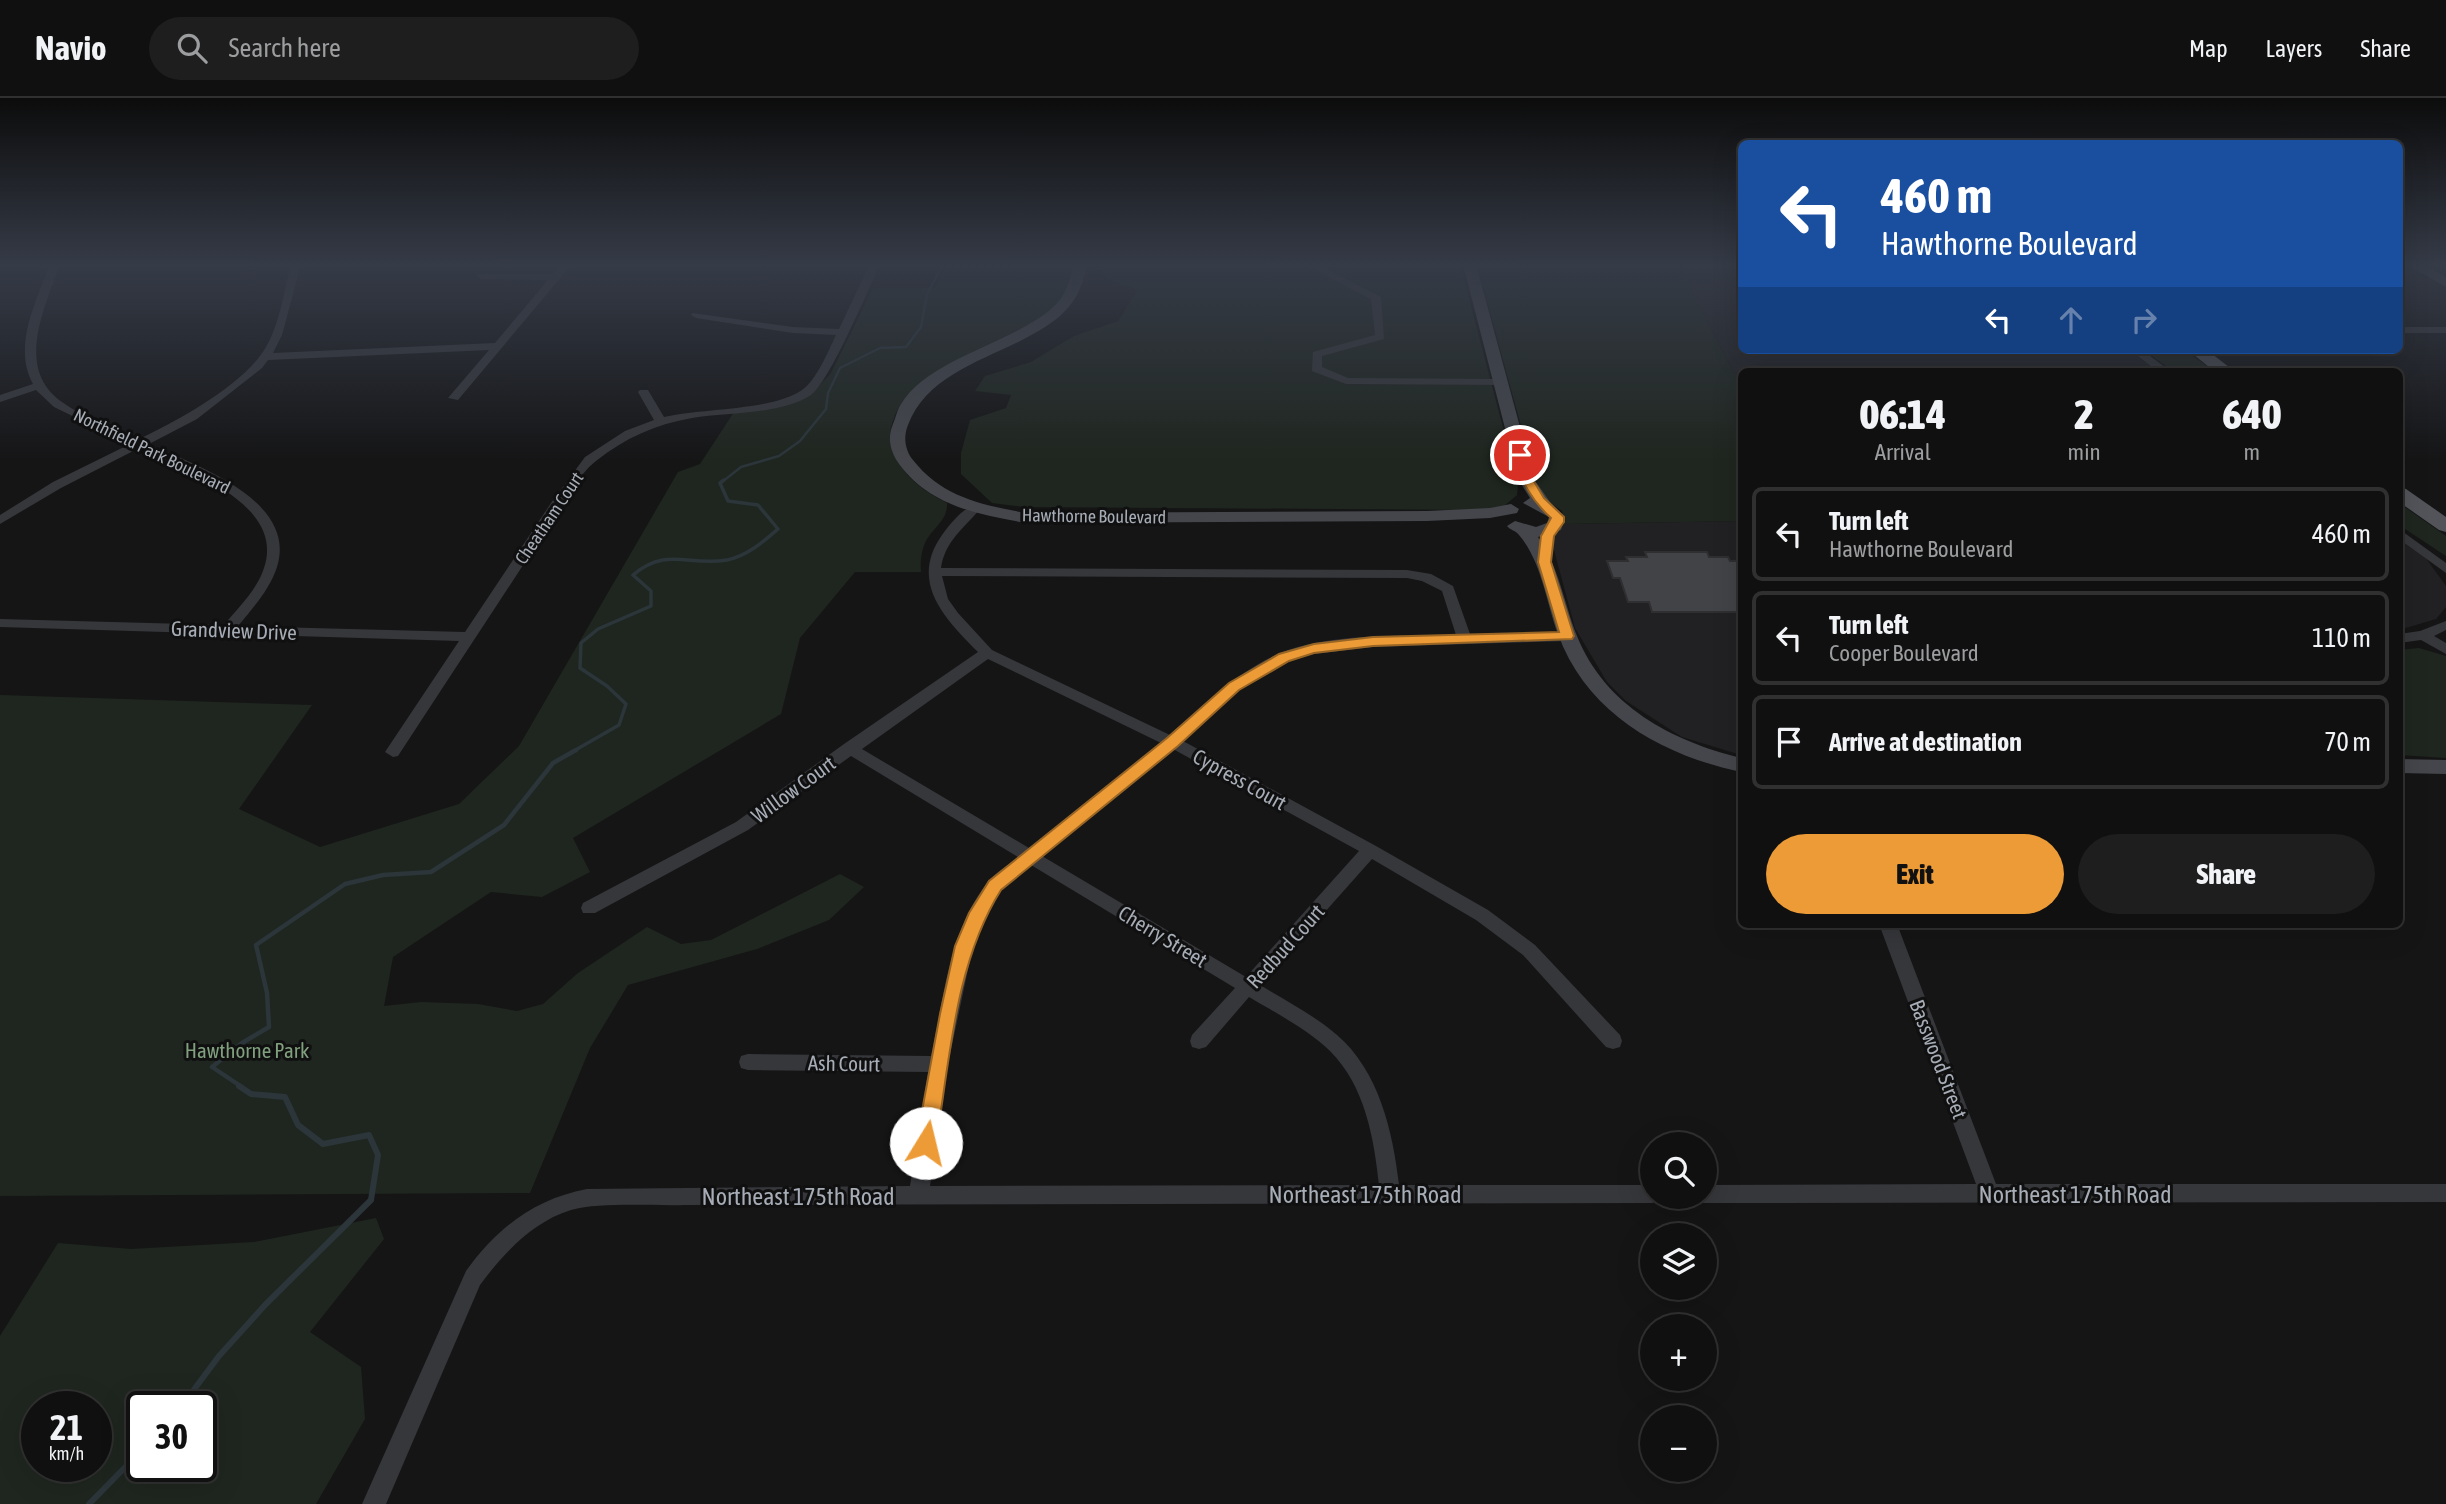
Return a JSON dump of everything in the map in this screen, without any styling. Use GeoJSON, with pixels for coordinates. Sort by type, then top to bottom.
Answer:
{"type":"FeatureCollection","features":[{"type":"Feature","properties":{"kind":"main road"},"geometry":{"type":"LineString","coordinates":[[2202,354],[2221,368]]}},
{"type":"Feature","properties":{"kind":"main road"},"geometry":{"type":"LineString","coordinates":[[2403,496],[2446,526]]}},
{"type":"Feature","properties":{"kind":"street"},"geometry":{"type":"LineString","coordinates":[[0,399],[37,386],[30,369],[31,343],[35,330]]}},
{"type":"Feature","properties":{"kind":"street"},"geometry":{"type":"LineString","coordinates":[[0,520],[57,485],[192,417],[218,399],[265,357],[278,330]]}},
{"type":"Feature","properties":{"kind":"street"},"geometry":{"type":"LineString","coordinates":[[454,398],[512,330]]}},
{"type":"Feature","properties":{"kind":"street"},"geometry":{"type":"LineString","coordinates":[[790,330],[842,332]]}},
{"type":"Feature","properties":{"kind":"street","name":"Hawthorne Boulevard"},"geometry":{"type":"LineString","coordinates":[[1029,330],[927,384],[900,416],[897,449],[917,478],[947,500],[974,509],[1026,518],[1515,517]]}},
{"type":"Feature","properties":{"kind":"street"},"geometry":{"type":"LineString","coordinates":[[1379,330],[1380,337],[1317,354],[1315,369],[1346,382],[1500,382]]}},
{"type":"Feature","properties":{"kind":"street"},"geometry":{"type":"LineString","coordinates":[[1486,330],[1526,479],[1543,505],[1558,517],[1558,522],[1550,529],[1537,532],[1515,517]]}},
{"type":"Feature","properties":{"kind":"street"},"geometry":{"type":"LineString","coordinates":[[2403,330],[2446,330]]}},
{"type":"Feature","properties":{"kind":"street","name":"Cheatham Court"},"geometry":{"type":"LineString","coordinates":[[393,751],[556,503],[589,460],[629,433],[661,421],[693,414],[766,407],[797,397],[814,385],[842,332]]}},
{"type":"Feature","properties":{"kind":"street"},"geometry":{"type":"LineString","coordinates":[[265,357],[498,346]]}},
{"type":"Feature","properties":{"kind":"street"},"geometry":{"type":"LineString","coordinates":[[2141,354],[2160,368]]}},
{"type":"Feature","properties":{"kind":"street","name":"Northfield Park Boulevard"},"geometry":{"type":"LineString","coordinates":[[37,386],[58,405],[231,488],[265,515],[274,540],[274,557],[265,583],[246,611],[228,629]]}},
{"type":"Feature","properties":{"kind":"street"},"geometry":{"type":"LineString","coordinates":[[644,392],[661,421]]}},
{"type":"Feature","properties":{"kind":"street"},"geometry":{"type":"LineString","coordinates":[[1515,517],[1526,479]]}},
{"type":"Feature","properties":{"kind":"street"},"geometry":{"type":"LineString","coordinates":[[1515,517],[1527,503],[1543,505]]}},
{"type":"Feature","properties":{"kind":"street"},"geometry":{"type":"LineString","coordinates":[[974,509],[953,526],[940,542],[933,572],[1407,574],[1426,577],[1448,589],[1464,639]]}},
{"type":"Feature","properties":{"kind":"street"},"geometry":{"type":"LineString","coordinates":[[1515,517],[1545,562],[1567,636],[1592,683],[1632,721],[1696,754],[1738,764]]}},
{"type":"Feature","properties":{"kind":"street"},"geometry":{"type":"LineString","coordinates":[[1545,562],[1550,529]]}},
{"type":"Feature","properties":{"kind":"street"},"geometry":{"type":"LineString","coordinates":[[2403,536],[2446,569]]}},
{"type":"Feature","properties":{"kind":"street","name":"Cypress Court"},"geometry":{"type":"LineString","coordinates":[[933,572],[937,591],[950,611],[966,633],[987,653],[1172,742],[1370,850],[1482,915],[1529,950],[1613,1041]]}},
{"type":"Feature","properties":{"kind":"street","name":"Grandview Drive"},"geometry":{"type":"LineString","coordinates":[[0,623],[468,637]]}},
{"type":"Feature","properties":{"kind":"street"},"geometry":{"type":"LineString","coordinates":[[2403,638],[2423,635],[2446,625]]}},
{"type":"Feature","properties":{"kind":"street"},"geometry":{"type":"LineString","coordinates":[[2423,635],[2446,649]]}},
{"type":"Feature","properties":{"kind":"street"},"geometry":{"type":"LineString","coordinates":[[918,1196],[939,1064],[964,946],[977,913],[995,885],[1172,742],[1234,687],[1284,657],[1342,645],[1567,636]]}},
{"type":"Feature","properties":{"kind":"street","name":"Willow Court"},"geometry":{"type":"LineString","coordinates":[[589,908],[741,826],[987,653]]}},
{"type":"Feature","properties":{"kind":"street","name":"Cherry Street"},"geometry":{"type":"LineString","coordinates":[[849,748],[1316,1030],[1341,1051],[1363,1082],[1378,1118],[1386,1153],[1390,1194]]}},
{"type":"Feature","properties":{"kind":"street"},"geometry":{"type":"LineString","coordinates":[[2403,766],[2446,767]]}},
{"type":"Feature","properties":{"kind":"street","name":"Redbud Court"},"geometry":{"type":"LineString","coordinates":[[1199,1041],[1370,850]]}},
{"type":"Feature","properties":{"kind":"street","name":"Basswood Street"},"geometry":{"type":"LineString","coordinates":[[1890,928],[1990,1194]]}},
{"type":"Feature","properties":{"kind":"street","name":"Ash Court"},"geometry":{"type":"LineString","coordinates":[[748,1062],[939,1064]]}},
{"type":"Feature","properties":{"kind":"street","name":"Northeast 175th Road"},"geometry":{"type":"LineString","coordinates":[[1717,1194],[2446,1193]]}},
{"type":"Feature","properties":{"kind":"street","name":"Northeast 175th Road"},"geometry":{"type":"LineString","coordinates":[[374,1504],[481,1264],[521,1226],[566,1202],[587,1198],[1640,1194]]}},
{"type":"Feature","properties":{"kind":"shaded area"},"geometry":{"type":"Polygon","coordinates":[[[1711,330],[1738,330],[1738,354],[2134,354],[2153,368],[1738,368],[1738,374],[1733,372],[1711,330]]]}},
{"type":"Feature","properties":{"kind":"shaded area"},"geometry":{"type":"Polygon","coordinates":[[[1738,521],[1738,754],[1682,737],[1626,701],[1607,682],[1575,628],[1551,539],[1564,524],[1738,521]]]}},
{"type":"Feature","properties":{"kind":"shaded area"},"geometry":{"type":"Polygon","coordinates":[[[2403,540],[2425,557],[2446,586],[2446,607],[2436,619],[2403,629],[2403,540]]]}},
{"type":"Feature","properties":{"kind":"green space","name":"Hawthorne Park"},"geometry":{"type":"Polygon","coordinates":[[[852,330],[1020,330],[937,372],[903,401],[894,418],[890,441],[896,459],[907,475],[929,493],[947,503],[945,515],[924,546],[921,572],[855,572],[800,638],[781,714],[573,838],[590,872],[542,897],[491,892],[393,957],[384,1006],[421,1002],[478,1004],[517,1011],[543,1004],[578,973],[647,927],[681,944],[711,940],[840,874],[864,887],[829,920],[757,949],[628,985],[590,1048],[530,1193],[0,1196],[0,695],[312,705],[239,809],[320,847],[459,804],[519,746],[678,472],[700,464],[734,412],[812,393],[831,373],[852,330]]]}},
{"type":"Feature","properties":{"kind":"green space"},"geometry":{"type":"Polygon","coordinates":[[[1093,330],[1477,330],[1518,485],[1517,495],[1504,506],[1481,510],[1025,507],[992,503],[961,474],[961,453],[970,420],[1006,408],[1011,395],[975,391],[985,376],[1031,362],[1074,336],[1093,330]]]}},
{"type":"Feature","properties":{"kind":"green space"},"geometry":{"type":"Polygon","coordinates":[[[1495,330],[1711,330],[1733,372],[1738,374],[1738,521],[1564,524],[1562,511],[1548,501],[1536,481],[1495,330]]]}},
{"type":"Feature","properties":{"kind":"green space"},"geometry":{"type":"Polygon","coordinates":[[[2150,354],[2190,354],[2210,368],[2169,368],[2150,354]]]}},
{"type":"Feature","properties":{"kind":"green space"},"geometry":{"type":"Polygon","coordinates":[[[2403,506],[2446,536],[2446,556],[2403,528],[2403,506]]]}},
{"type":"Feature","properties":{"kind":"green space"},"geometry":{"type":"Polygon","coordinates":[[[2419,648],[2446,656],[2446,758],[2403,755],[2403,650],[2419,648]]]}},
{"type":"Feature","properties":{"kind":"green space"},"geometry":{"type":"Polygon","coordinates":[[[376,1218],[384,1239],[310,1332],[361,1367],[365,1419],[316,1504],[0,1504],[0,1336],[58,1243],[131,1249],[254,1242],[376,1218]]]}},
{"type":"Feature","properties":{"kind":"building"},"geometry":{"type":"Polygon","coordinates":[[[1645,552],[1707,552],[1709,557],[1728,557],[1730,561],[1738,561],[1738,612],[1652,612],[1649,602],[1628,602],[1620,578],[1613,578],[1607,561],[1647,557],[1645,552]]]}},
{"type":"Feature","properties":{"kind":"waterway"},"geometry":{"type":"LineString","coordinates":[[722,482],[741,467],[779,456],[800,441],[826,409],[828,393],[840,368],[880,348],[906,347],[919,330]]}},
{"type":"Feature","properties":{"kind":"waterway"},"geometry":{"type":"LineString","coordinates":[[572,752],[619,725],[626,704],[607,686],[580,668],[581,643],[598,629],[651,606],[651,591],[633,575],[645,566],[668,559],[713,561],[734,558],[754,548],[778,529],[758,505],[728,501],[720,483],[724,480]]}},
{"type":"Feature","properties":{"kind":"waterway"},"geometry":{"type":"LineString","coordinates":[[242,1087],[212,1067],[242,1043],[269,1027],[267,993],[256,945],[345,884],[383,875],[431,872],[504,825],[553,763],[576,750]]}},
{"type":"Feature","properties":{"kind":"waterway"},"geometry":{"type":"LineString","coordinates":[[193,1391],[219,1356],[265,1305],[371,1200],[378,1155],[369,1135],[323,1144],[298,1125],[285,1097],[251,1094],[239,1086]]}},
{"type":"Feature","properties":{"kind":"waterway"},"geometry":{"type":"LineString","coordinates":[[89,1504],[126,1466]]}},
{"type":"Feature","properties":{"kind":"route"},"geometry":{"type":"LineString","coordinates":[[926,1143],[939,1064],[964,946],[977,913],[995,885],[1172,742],[1234,687],[1284,657],[1314,649],[1373,642],[1567,636],[1545,562],[1550,529],[1558,522],[1558,517],[1538,499],[1533,486],[1526,479],[1520,455]]}}]}
